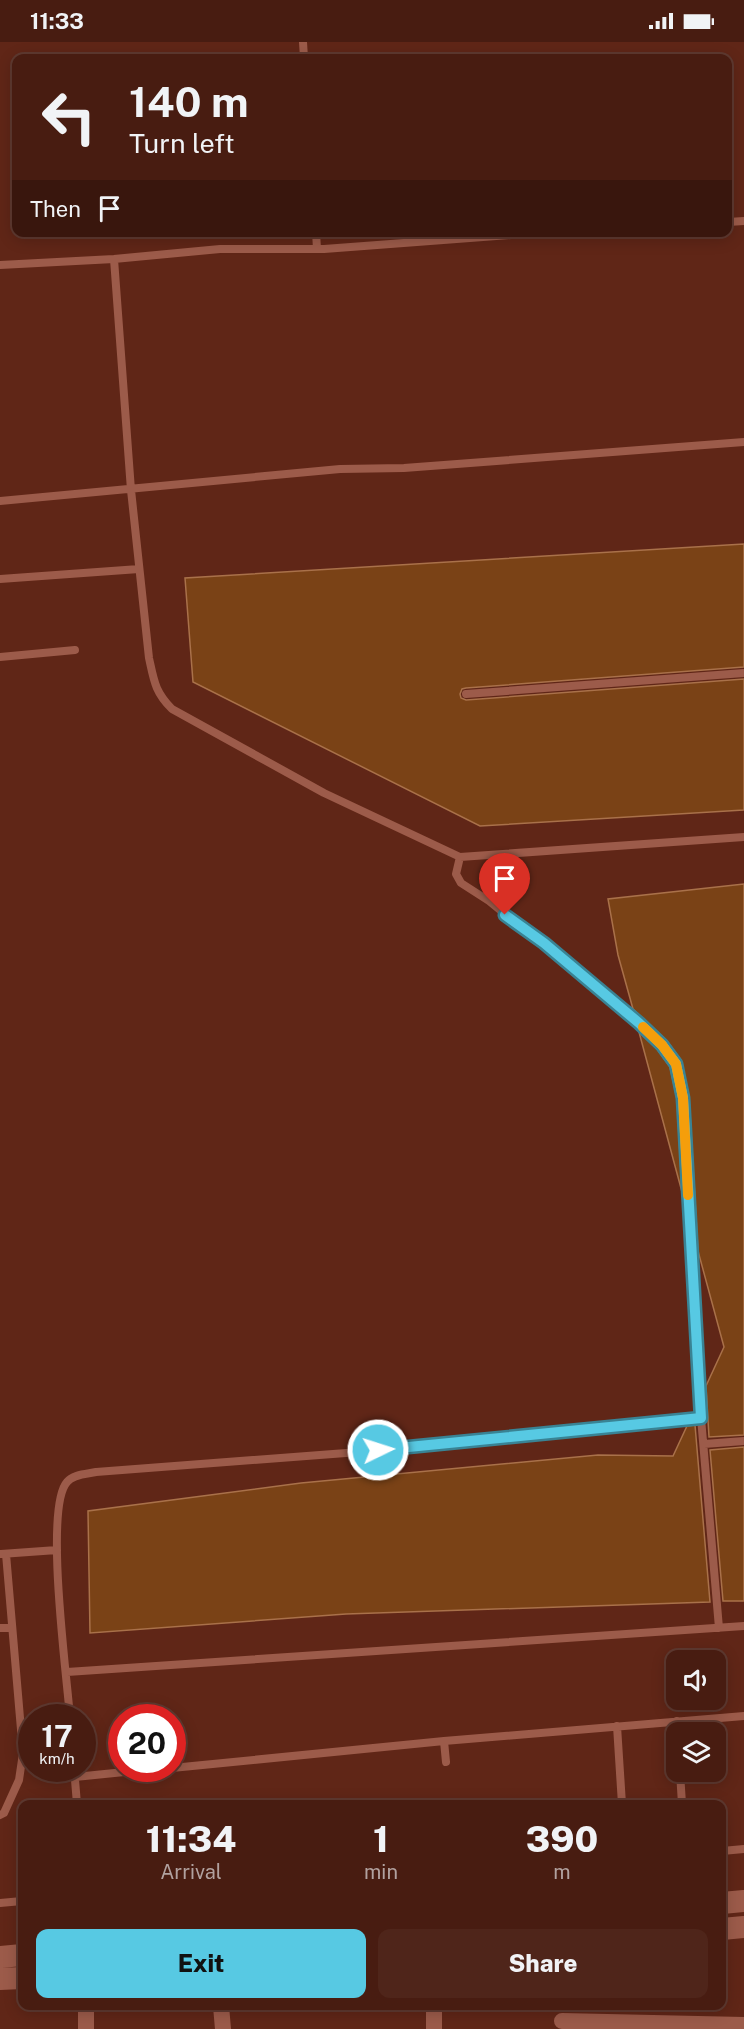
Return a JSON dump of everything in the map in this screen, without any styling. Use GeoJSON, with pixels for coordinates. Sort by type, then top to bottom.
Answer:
{"type":"FeatureCollection","features":[{"type":"Feature","properties":{"kind":"main road"},"geometry":{"type":"LineString","coordinates":[[726,1903],[744,1901]]}},
{"type":"Feature","properties":{"kind":"main road"},"geometry":{"type":"LineString","coordinates":[[726,1929],[744,1927]]}},
{"type":"Feature","properties":{"kind":"main road"},"geometry":{"type":"LineString","coordinates":[[0,1957],[18,1955]]}},
{"type":"Feature","properties":{"kind":"main road"},"geometry":{"type":"LineString","coordinates":[[0,1979],[18,1978]]}},
{"type":"Feature","properties":{"kind":"street"},"geometry":{"type":"LineString","coordinates":[[86,2010],[86,2029]]}},
{"type":"Feature","properties":{"kind":"street"},"geometry":{"type":"LineString","coordinates":[[221,2010],[223,2029]]}},
{"type":"Feature","properties":{"kind":"street"},"geometry":{"type":"LineString","coordinates":[[434,2010],[434,2029]]}},
{"type":"Feature","properties":{"kind":"street"},"geometry":{"type":"LineString","coordinates":[[562,2019],[744,2025]]}},
{"type":"Feature","properties":{"kind":"lane"},"geometry":{"type":"LineString","coordinates":[[316,237],[317,249]]}},
{"type":"Feature","properties":{"kind":"lane"},"geometry":{"type":"LineString","coordinates":[[0,265],[114,259],[219,249],[317,249],[482,237]]}},
{"type":"Feature","properties":{"kind":"lane"},"geometry":{"type":"LineString","coordinates":[[114,259],[131,490],[154,683],[160,698],[172,709],[324,793],[460,857],[744,837]]}},
{"type":"Feature","properties":{"kind":"lane"},"geometry":{"type":"LineString","coordinates":[[0,501],[340,469],[404,468],[744,442]]}},
{"type":"Feature","properties":{"kind":"lane"},"geometry":{"type":"LineString","coordinates":[[0,579],[140,569]]}},
{"type":"Feature","properties":{"kind":"lane"},"geometry":{"type":"LineString","coordinates":[[0,657],[75,651]]}},
{"type":"Feature","properties":{"kind":"lane"},"geometry":{"type":"LineString","coordinates":[[466,694],[744,673]]}},
{"type":"Feature","properties":{"kind":"lane"},"geometry":{"type":"LineString","coordinates":[[460,857],[456,874],[461,883],[489,901],[544,943],[639,1023],[662,1045],[676,1064],[683,1098],[701,1418],[719,1628]]}},
{"type":"Feature","properties":{"kind":"lane"},"geometry":{"type":"LineString","coordinates":[[69,1704],[60,1615],[57,1550],[60,1493],[68,1480],[79,1475],[425,1447],[701,1418]]}},
{"type":"Feature","properties":{"kind":"lane"},"geometry":{"type":"LineString","coordinates":[[704,1444],[744,1441]]}},
{"type":"Feature","properties":{"kind":"lane"},"geometry":{"type":"LineString","coordinates":[[21,1704],[3,1554],[57,1550]]}},
{"type":"Feature","properties":{"kind":"lane"},"geometry":{"type":"LineString","coordinates":[[67,1671],[744,1626]]}},
{"type":"Feature","properties":{"kind":"lane"},"geometry":{"type":"LineString","coordinates":[[0,1628],[12,1628]]}},
{"type":"Feature","properties":{"kind":"lane"},"geometry":{"type":"LineString","coordinates":[[186,1767],[444,1741],[744,1716]]}},
{"type":"Feature","properties":{"kind":"lane"},"geometry":{"type":"LineString","coordinates":[[617,1726],[622,1800]]}},
{"type":"Feature","properties":{"kind":"lane"},"geometry":{"type":"LineString","coordinates":[[444,1741],[446,1762]]}},
{"type":"Feature","properties":{"kind":"lane"},"geometry":{"type":"LineString","coordinates":[[0,1815],[4,1813],[18,1782]]}},
{"type":"Feature","properties":{"kind":"lane"},"geometry":{"type":"LineString","coordinates":[[76,1782],[77,1800]]}},
{"type":"Feature","properties":{"kind":"lane"},"geometry":{"type":"LineString","coordinates":[[681,1782],[682,1800]]}},
{"type":"Feature","properties":{"kind":"lane"},"geometry":{"type":"LineString","coordinates":[[726,1851],[744,1849]]}},
{"type":"Feature","properties":{"kind":"lane"},"geometry":{"type":"LineString","coordinates":[[0,1903],[18,1901]]}},
{"type":"Feature","properties":{"kind":"building"},"geometry":{"type":"Polygon","coordinates":[[[744,544],[744,667],[466,688],[462,689],[460,694],[461,698],[466,700],[744,679],[744,810],[480,826],[193,682],[185,578],[744,544]]]}},
{"type":"Feature","properties":{"kind":"building"},"geometry":{"type":"Polygon","coordinates":[[[744,884],[744,1435],[709,1437],[706,1386],[724,1347],[698,1251],[689,1097],[681,1060],[667,1041],[633,1009],[618,955],[608,899],[744,884]]]}},
{"type":"Feature","properties":{"kind":"building"},"geometry":{"type":"Polygon","coordinates":[[[639,1032],[657,1049],[670,1067],[677,1099],[682,1192],[639,1032]]]}},
{"type":"Feature","properties":{"kind":"building"},"geometry":{"type":"Polygon","coordinates":[[[695,1425],[710,1602],[346,1614],[90,1633],[88,1511],[301,1483],[598,1455],[673,1456],[687,1426],[695,1425]]]}},
{"type":"Feature","properties":{"kind":"building"},"geometry":{"type":"Polygon","coordinates":[[[744,1447],[744,1601],[723,1601],[710,1450],[744,1447]]]}},
{"type":"Feature","properties":{"kind":"slow traffic"},"geometry":{"type":"LineString","coordinates":[[643,1027],[662,1045],[676,1064],[683,1098],[688,1195]]}},
{"type":"Feature","properties":{"kind":"route"},"geometry":{"type":"LineString","coordinates":[[378,1450],[701,1418],[683,1098],[676,1064],[662,1045],[639,1023],[544,943],[505,915]]}}]}
